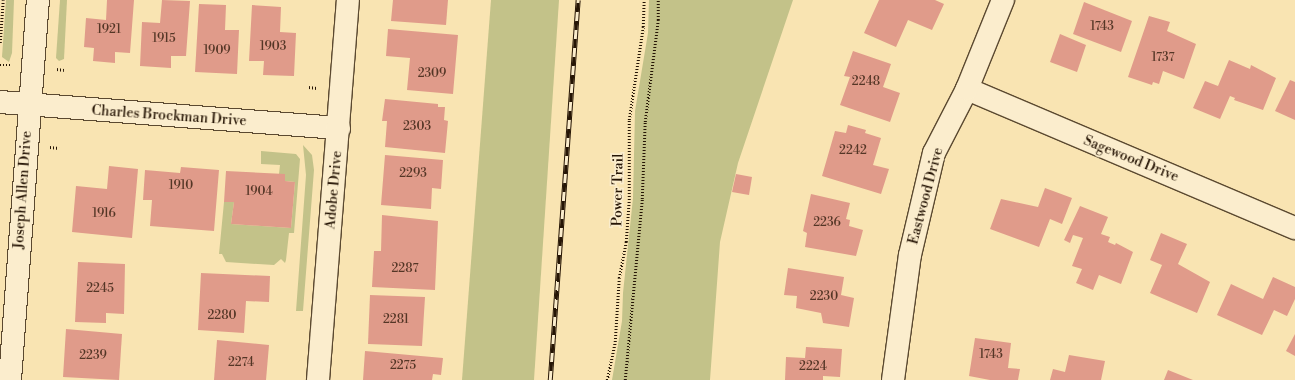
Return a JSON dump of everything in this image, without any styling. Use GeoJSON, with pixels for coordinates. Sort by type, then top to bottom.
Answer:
{"type":"FeatureCollection","features":[{"type":"Feature","properties":{"kind":"street","name":"Joseph Allen Drive"},"geometry":{"type":"LineString","coordinates":[[10,380],[7,331],[38,0]]}},
{"type":"Feature","properties":{"kind":"street","name":"Adobe Drive"},"geometry":{"type":"LineString","coordinates":[[318,380],[348,0]]}},
{"type":"Feature","properties":{"kind":"street","name":"Eastwood Drive"},"geometry":{"type":"LineString","coordinates":[[893,380],[910,255],[934,153],[967,89],[1003,0]]}},
{"type":"Feature","properties":{"kind":"street","name":"Sagewood Drive"},"geometry":{"type":"LineString","coordinates":[[967,89],[1295,228]]}},
{"type":"Feature","properties":{"kind":"street","name":"Charles Brockman Drive"},"geometry":{"type":"LineString","coordinates":[[0,102],[339,128]]}},
{"type":"Feature","properties":{"kind":"path"},"geometry":{"type":"LineString","coordinates":[[0,43],[3,0]]}},
{"type":"Feature","properties":{"kind":"path","name":"Power Trail"},"geometry":{"type":"LineString","coordinates":[[607,380],[615,342],[619,278],[626,242],[629,200],[629,120],[643,27],[644,0]]}},
{"type":"Feature","properties":{"kind":"path"},"geometry":{"type":"LineString","coordinates":[[625,380],[641,206],[645,122],[658,20],[658,0]]}},
{"type":"Feature","properties":{"kind":"path"},"geometry":{"type":"LineString","coordinates":[[309,88],[320,88]]}},
{"type":"Feature","properties":{"kind":"shaded area"},"geometry":{"type":"Polygon","coordinates":[[[6,0],[14,0],[12,53],[9,62],[2,57],[6,0]]]}},
{"type":"Feature","properties":{"kind":"shaded area"},"geometry":{"type":"Polygon","coordinates":[[[60,0],[67,0],[64,59],[59,61],[56,58],[60,0]]]}},
{"type":"Feature","properties":{"kind":"shaded area"},"geometry":{"type":"Polygon","coordinates":[[[491,0],[559,0],[534,380],[462,380],[491,0]]]}},
{"type":"Feature","properties":{"kind":"shaded area"},"geometry":{"type":"Polygon","coordinates":[[[649,0],[793,0],[738,163],[720,242],[710,380],[612,380],[622,321],[623,293],[633,198],[635,111],[648,33],[649,0]]]}},
{"type":"Feature","properties":{"kind":"shaded area"},"geometry":{"type":"Polygon","coordinates":[[[303,145],[312,155],[314,170],[303,311],[296,311],[306,175],[303,145]]]}},
{"type":"Feature","properties":{"kind":"shaded area"},"geometry":{"type":"Polygon","coordinates":[[[261,151],[296,154],[300,159],[294,233],[289,233],[286,260],[285,263],[281,259],[274,265],[226,262],[222,254],[219,254],[224,202],[234,202],[231,224],[291,228],[295,182],[285,181],[285,174],[279,174],[280,165],[261,164],[261,151]]]}},
{"type":"Feature","properties":{"kind":"building"},"geometry":{"type":"Polygon","coordinates":[[[107,0],[134,0],[130,53],[115,52],[115,63],[93,61],[94,48],[84,47],[86,18],[106,20],[107,0]]]}},
{"type":"Feature","properties":{"kind":"building"},"geometry":{"type":"Polygon","coordinates":[[[162,0],[190,1],[186,56],[171,56],[171,68],[140,66],[142,22],[160,23],[162,0]]]}},
{"type":"Feature","properties":{"kind":"building"},"geometry":{"type":"Polygon","coordinates":[[[393,0],[448,0],[446,25],[391,21],[393,0]]]}},
{"type":"Feature","properties":{"kind":"building"},"geometry":{"type":"Polygon","coordinates":[[[879,0],[935,0],[944,4],[932,30],[908,20],[896,47],[864,33],[879,0]]]}},
{"type":"Feature","properties":{"kind":"building"},"geometry":{"type":"Polygon","coordinates":[[[1084,2],[1132,21],[1121,52],[1073,34],[1084,2]]]}},
{"type":"Feature","properties":{"kind":"building"},"geometry":{"type":"Polygon","coordinates":[[[199,4],[226,5],[225,30],[239,30],[237,74],[195,72],[199,4]]]}},
{"type":"Feature","properties":{"kind":"building"},"geometry":{"type":"Polygon","coordinates":[[[252,5],[281,7],[280,32],[296,33],[294,76],[263,75],[264,61],[249,61],[252,5]]]}},
{"type":"Feature","properties":{"kind":"building"},"geometry":{"type":"Polygon","coordinates":[[[1149,16],[1170,22],[1167,31],[1196,44],[1184,79],[1163,71],[1159,84],[1153,82],[1152,85],[1128,77],[1149,16]]]}},
{"type":"Feature","properties":{"kind":"building"},"geometry":{"type":"Polygon","coordinates":[[[388,29],[458,35],[453,94],[407,90],[410,58],[386,56],[388,29]]]}},
{"type":"Feature","properties":{"kind":"building"},"geometry":{"type":"Polygon","coordinates":[[[1060,34],[1086,45],[1077,72],[1050,62],[1060,34]]]}},
{"type":"Feature","properties":{"kind":"building"},"geometry":{"type":"Polygon","coordinates":[[[853,51],[891,64],[883,87],[900,93],[890,122],[840,105],[850,77],[844,76],[853,51]]]}},
{"type":"Feature","properties":{"kind":"building"},"geometry":{"type":"Polygon","coordinates":[[[1229,60],[1250,69],[1251,65],[1276,78],[1263,110],[1234,100],[1235,98],[1230,96],[1220,119],[1193,108],[1205,81],[1218,86],[1229,60]]]}},
{"type":"Feature","properties":{"kind":"building"},"geometry":{"type":"Polygon","coordinates":[[[1290,80],[1295,82],[1295,120],[1275,111],[1290,80]]]}},
{"type":"Feature","properties":{"kind":"building"},"geometry":{"type":"Polygon","coordinates":[[[385,99],[438,104],[438,107],[445,107],[444,120],[448,121],[445,153],[385,147],[387,121],[382,121],[385,99]]]}},
{"type":"Feature","properties":{"kind":"building"},"geometry":{"type":"Polygon","coordinates":[[[848,125],[866,130],[865,133],[881,138],[873,165],[889,169],[881,194],[822,176],[835,131],[846,133],[848,125]]]}},
{"type":"Feature","properties":{"kind":"building"},"geometry":{"type":"Polygon","coordinates":[[[385,155],[443,160],[441,189],[432,188],[431,209],[381,205],[385,155]]]}},
{"type":"Feature","properties":{"kind":"building"},"geometry":{"type":"Polygon","coordinates":[[[109,166],[138,169],[132,238],[72,232],[76,186],[107,189],[109,166]]]}},
{"type":"Feature","properties":{"kind":"building"},"geometry":{"type":"Polygon","coordinates":[[[181,167],[219,170],[214,231],[150,226],[152,200],[143,200],[145,170],[180,173],[181,167]]]}},
{"type":"Feature","properties":{"kind":"building"},"geometry":{"type":"Polygon","coordinates":[[[226,171],[285,174],[285,181],[295,182],[291,228],[231,224],[234,202],[224,202],[226,171]]]}},
{"type":"Feature","properties":{"kind":"building"},"geometry":{"type":"Polygon","coordinates":[[[736,174],[752,177],[749,195],[732,192],[736,174]]]}},
{"type":"Feature","properties":{"kind":"building"},"geometry":{"type":"Polygon","coordinates":[[[1045,188],[1072,198],[1062,224],[1050,219],[1039,247],[990,229],[1001,199],[1038,207],[1045,188]]]}},
{"type":"Feature","properties":{"kind":"building"},"geometry":{"type":"Polygon","coordinates":[[[811,194],[850,203],[846,219],[850,220],[849,226],[863,230],[856,256],[805,247],[807,233],[803,231],[811,194]]]}},
{"type":"Feature","properties":{"kind":"building"},"geometry":{"type":"Polygon","coordinates":[[[1080,206],[1108,217],[1101,234],[1110,237],[1108,242],[1115,245],[1116,243],[1133,252],[1121,284],[1099,275],[1093,290],[1076,283],[1082,269],[1072,266],[1083,238],[1073,235],[1070,243],[1064,240],[1080,206]]]}},
{"type":"Feature","properties":{"kind":"building"},"geometry":{"type":"Polygon","coordinates":[[[382,215],[438,221],[435,290],[372,287],[374,251],[381,251],[382,215]]]}},
{"type":"Feature","properties":{"kind":"building"},"geometry":{"type":"Polygon","coordinates":[[[1161,233],[1187,244],[1178,264],[1210,282],[1197,313],[1150,293],[1162,265],[1150,260],[1161,233]]]}},
{"type":"Feature","properties":{"kind":"building"},"geometry":{"type":"Polygon","coordinates":[[[78,262],[125,264],[124,314],[106,313],[106,323],[75,322],[78,262]]]}},
{"type":"Feature","properties":{"kind":"building"},"geometry":{"type":"Polygon","coordinates":[[[788,268],[844,277],[841,295],[854,298],[849,327],[823,323],[821,313],[796,308],[797,296],[784,295],[788,268]]]}},
{"type":"Feature","properties":{"kind":"building"},"geometry":{"type":"Polygon","coordinates":[[[201,273],[270,276],[269,302],[246,301],[244,333],[198,330],[201,273]]]}},
{"type":"Feature","properties":{"kind":"building"},"geometry":{"type":"Polygon","coordinates":[[[1273,277],[1295,287],[1295,299],[1287,316],[1274,310],[1262,335],[1217,315],[1231,284],[1263,299],[1273,277]]]}},
{"type":"Feature","properties":{"kind":"building"},"geometry":{"type":"Polygon","coordinates":[[[370,295],[425,297],[422,346],[368,344],[370,295]]]}},
{"type":"Feature","properties":{"kind":"building"},"geometry":{"type":"Polygon","coordinates":[[[66,329],[122,334],[119,380],[63,377],[66,329]]]}},
{"type":"Feature","properties":{"kind":"building"},"geometry":{"type":"Polygon","coordinates":[[[1295,334],[1295,356],[1286,351],[1295,334]]]}},
{"type":"Feature","properties":{"kind":"building"},"geometry":{"type":"Polygon","coordinates":[[[975,338],[1011,343],[1008,368],[1020,369],[1018,380],[990,380],[969,376],[975,338]]]}},
{"type":"Feature","properties":{"kind":"building"},"geometry":{"type":"Polygon","coordinates":[[[217,340],[269,345],[266,380],[214,380],[217,340]]]}},
{"type":"Feature","properties":{"kind":"building"},"geometry":{"type":"Polygon","coordinates":[[[806,347],[842,349],[840,377],[823,376],[823,380],[785,380],[786,357],[805,358],[806,347]]]}},
{"type":"Feature","properties":{"kind":"building"},"geometry":{"type":"Polygon","coordinates":[[[365,351],[443,358],[441,375],[433,374],[432,380],[363,380],[365,351]]]}},
{"type":"Feature","properties":{"kind":"building"},"geometry":{"type":"Polygon","coordinates":[[[1069,355],[1105,361],[1101,380],[1050,380],[1053,369],[1065,372],[1069,355]]]}},
{"type":"Feature","properties":{"kind":"building"},"geometry":{"type":"Polygon","coordinates":[[[1168,370],[1193,380],[1164,380],[1168,370]]]}},
{"type":"Feature","properties":{"kind":"railway"},"geometry":{"type":"LineString","coordinates":[[550,380],[578,0]]}}]}
